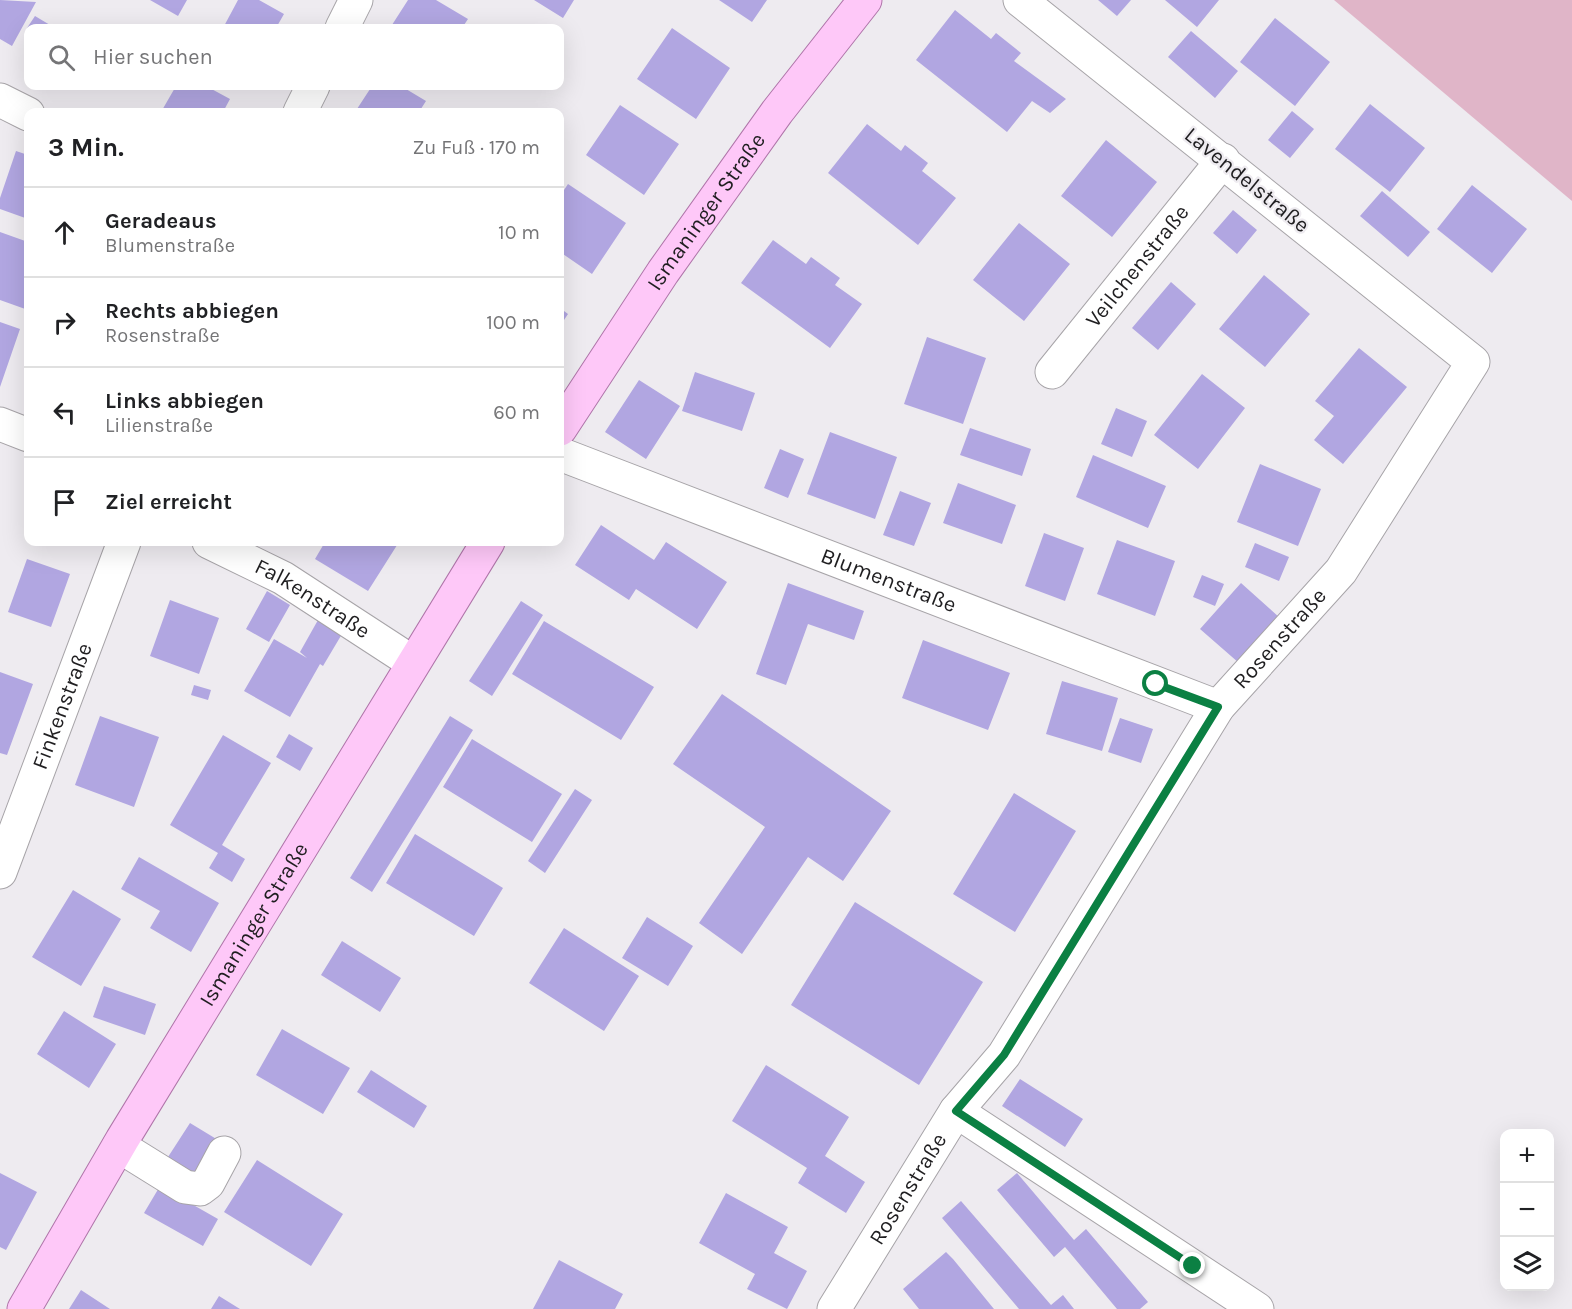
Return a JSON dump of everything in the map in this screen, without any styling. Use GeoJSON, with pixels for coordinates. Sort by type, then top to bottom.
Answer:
{"type":"FeatureCollection","features":[{"type":"Feature","properties":{"kind":"main road","name":"Ismaninger Straße"},"geometry":{"type":"LineString","coordinates":[[564,423],[663,272],[777,112],[865,0]]}},
{"type":"Feature","properties":{"kind":"main road","name":"Ismaninger Straße"},"geometry":{"type":"LineString","coordinates":[[24,1309],[119,1146],[412,662],[485,546]]}},
{"type":"Feature","properties":{"kind":"street"},"geometry":{"type":"LineString","coordinates":[[344,24],[356,0]]}},
{"type":"Feature","properties":{"kind":"street","name":"Lavendelstraße"},"geometry":{"type":"LineString","coordinates":[[1020,0],[1473,362]]}},
{"type":"Feature","properties":{"kind":"street"},"geometry":{"type":"LineString","coordinates":[[302,108],[311,90]]}},
{"type":"Feature","properties":{"kind":"street"},"geometry":{"type":"LineString","coordinates":[[0,100],[24,112]]}},
{"type":"Feature","properties":{"kind":"street","name":"Veilchenstraße"},"geometry":{"type":"LineString","coordinates":[[1052,372],[1223,160]]}},
{"type":"Feature","properties":{"kind":"street","name":"Rosenstraße"},"geometry":{"type":"LineString","coordinates":[[834,1309],[956,1111],[1004,1055],[1218,707],[1341,571],[1473,362]]}},
{"type":"Feature","properties":{"kind":"street"},"geometry":{"type":"LineString","coordinates":[[0,424],[24,433]]}},
{"type":"Feature","properties":{"kind":"street","name":"Blumenstraße"},"geometry":{"type":"LineString","coordinates":[[564,456],[1218,707]]}},
{"type":"Feature","properties":{"kind":"street","name":"Finkenstraße"},"geometry":{"type":"LineString","coordinates":[[0,873],[123,546]]}},
{"type":"Feature","properties":{"kind":"street","name":"Falkenstraße"},"geometry":{"type":"LineString","coordinates":[[227,546],[264,554],[283,578],[412,662]]}},
{"type":"Feature","properties":{"kind":"street"},"geometry":{"type":"LineString","coordinates":[[956,1111],[1257,1309]]}},
{"type":"Feature","properties":{"kind":"street"},"geometry":{"type":"LineString","coordinates":[[119,1146],[185,1187],[200,1190],[208,1183],[224,1153]]}},
{"type":"Feature","properties":{"kind":"shaded area"},"geometry":{"type":"Polygon","coordinates":[[[1334,0],[1572,0],[1572,201],[1334,0]]]}},
{"type":"Feature","properties":{"kind":"building"},"geometry":{"type":"Polygon","coordinates":[[[0,0],[36,2],[12,46],[0,39],[0,0]]]}},
{"type":"Feature","properties":{"kind":"building"},"geometry":{"type":"Polygon","coordinates":[[[150,0],[187,0],[178,16],[150,0]]]}},
{"type":"Feature","properties":{"kind":"building"},"geometry":{"type":"Polygon","coordinates":[[[238,0],[259,0],[284,14],[278,24],[225,24],[238,0]]]}},
{"type":"Feature","properties":{"kind":"building"},"geometry":{"type":"Polygon","coordinates":[[[408,0],[436,0],[468,19],[465,24],[393,24],[408,0]]]}},
{"type":"Feature","properties":{"kind":"building"},"geometry":{"type":"Polygon","coordinates":[[[534,0],[574,0],[563,18],[534,0]]]}},
{"type":"Feature","properties":{"kind":"building"},"geometry":{"type":"Polygon","coordinates":[[[719,0],[767,0],[752,22],[719,0]]]}},
{"type":"Feature","properties":{"kind":"building"},"geometry":{"type":"Polygon","coordinates":[[[1098,0],[1131,0],[1117,16],[1098,0]]]}},
{"type":"Feature","properties":{"kind":"building"},"geometry":{"type":"Polygon","coordinates":[[[1165,0],[1219,0],[1197,27],[1165,0]]]}},
{"type":"Feature","properties":{"kind":"building"},"geometry":{"type":"Polygon","coordinates":[[[955,10],[991,39],[996,33],[1021,53],[1014,61],[1066,99],[1050,113],[1032,101],[1007,132],[916,60],[955,10]]]}},
{"type":"Feature","properties":{"kind":"building"},"geometry":{"type":"Polygon","coordinates":[[[35,16],[48,24],[30,24],[35,16]]]}},
{"type":"Feature","properties":{"kind":"building"},"geometry":{"type":"Polygon","coordinates":[[[1275,18],[1330,62],[1295,106],[1240,62],[1275,18]]]}},
{"type":"Feature","properties":{"kind":"building"},"geometry":{"type":"Polygon","coordinates":[[[672,28],[730,68],[696,119],[637,79],[672,28]]]}},
{"type":"Feature","properties":{"kind":"building"},"geometry":{"type":"Polygon","coordinates":[[[1191,31],[1238,71],[1215,98],[1168,57],[1191,31]]]}},
{"type":"Feature","properties":{"kind":"building"},"geometry":{"type":"Polygon","coordinates":[[[174,90],[213,90],[230,99],[225,108],[163,108],[174,90]]]}},
{"type":"Feature","properties":{"kind":"building"},"geometry":{"type":"Polygon","coordinates":[[[369,90],[408,90],[426,101],[422,108],[358,108],[369,90]]]}},
{"type":"Feature","properties":{"kind":"building"},"geometry":{"type":"Polygon","coordinates":[[[1370,104],[1425,148],[1390,192],[1335,149],[1370,104]]]}},
{"type":"Feature","properties":{"kind":"building"},"geometry":{"type":"Polygon","coordinates":[[[620,105],[679,144],[644,195],[586,155],[620,105]]]}},
{"type":"Feature","properties":{"kind":"building"},"geometry":{"type":"Polygon","coordinates":[[[1292,111],[1314,129],[1290,158],[1268,140],[1292,111]]]}},
{"type":"Feature","properties":{"kind":"building"},"geometry":{"type":"Polygon","coordinates":[[[867,124],[901,151],[905,145],[928,163],[922,171],[956,198],[918,245],[828,173],[867,124]]]}},
{"type":"Feature","properties":{"kind":"building"},"geometry":{"type":"Polygon","coordinates":[[[1106,140],[1157,182],[1112,237],[1061,196],[1106,140]]]}},
{"type":"Feature","properties":{"kind":"building"},"geometry":{"type":"Polygon","coordinates":[[[16,151],[24,154],[24,218],[0,209],[0,198],[16,151]]]}},
{"type":"Feature","properties":{"kind":"building"},"geometry":{"type":"Polygon","coordinates":[[[568,184],[626,223],[592,274],[564,255],[564,190],[568,184]]]}},
{"type":"Feature","properties":{"kind":"building"},"geometry":{"type":"Polygon","coordinates":[[[1472,185],[1527,229],[1492,273],[1437,229],[1472,185]]]}},
{"type":"Feature","properties":{"kind":"building"},"geometry":{"type":"Polygon","coordinates":[[[1382,191],[1430,232],[1408,257],[1360,216],[1382,191]]]}},
{"type":"Feature","properties":{"kind":"building"},"geometry":{"type":"Polygon","coordinates":[[[1233,210],[1257,230],[1237,254],[1213,233],[1233,210]]]}},
{"type":"Feature","properties":{"kind":"building"},"geometry":{"type":"Polygon","coordinates":[[[1019,223],[1070,264],[1024,321],[973,280],[1019,223]]]}},
{"type":"Feature","properties":{"kind":"building"},"geometry":{"type":"Polygon","coordinates":[[[0,232],[24,241],[24,309],[0,300],[0,232]]]}},
{"type":"Feature","properties":{"kind":"building"},"geometry":{"type":"Polygon","coordinates":[[[773,240],[806,264],[811,257],[840,278],[835,285],[862,304],[830,348],[741,283],[773,240]]]}},
{"type":"Feature","properties":{"kind":"building"},"geometry":{"type":"Polygon","coordinates":[[[1264,275],[1310,314],[1265,367],[1219,329],[1264,275]]]}},
{"type":"Feature","properties":{"kind":"building"},"geometry":{"type":"Polygon","coordinates":[[[1171,282],[1196,304],[1158,350],[1132,328],[1171,282]]]}},
{"type":"Feature","properties":{"kind":"building"},"geometry":{"type":"Polygon","coordinates":[[[0,322],[20,329],[0,387],[0,322]]]}},
{"type":"Feature","properties":{"kind":"building"},"geometry":{"type":"Polygon","coordinates":[[[927,337],[986,358],[963,424],[904,404],[927,337]]]}},
{"type":"Feature","properties":{"kind":"building"},"geometry":{"type":"Polygon","coordinates":[[[1359,348],[1407,387],[1343,464],[1314,440],[1334,416],[1315,401],[1359,348]]]}},
{"type":"Feature","properties":{"kind":"building"},"geometry":{"type":"Polygon","coordinates":[[[695,372],[755,393],[742,431],[682,411],[695,372]]]}},
{"type":"Feature","properties":{"kind":"building"},"geometry":{"type":"Polygon","coordinates":[[[1202,374],[1245,408],[1198,469],[1154,435],[1202,374]]]}},
{"type":"Feature","properties":{"kind":"building"},"geometry":{"type":"Polygon","coordinates":[[[639,380],[680,406],[646,459],[605,432],[639,380]]]}},
{"type":"Feature","properties":{"kind":"building"},"geometry":{"type":"Polygon","coordinates":[[[1116,408],[1147,421],[1132,457],[1101,444],[1116,408]]]}},
{"type":"Feature","properties":{"kind":"building"},"geometry":{"type":"Polygon","coordinates":[[[970,428],[1031,449],[1022,476],[960,455],[970,428]]]}},
{"type":"Feature","properties":{"kind":"building"},"geometry":{"type":"Polygon","coordinates":[[[830,432],[897,457],[875,519],[807,494],[830,432]]]}},
{"type":"Feature","properties":{"kind":"building"},"geometry":{"type":"Polygon","coordinates":[[[780,449],[804,459],[788,498],[764,488],[780,449]]]}},
{"type":"Feature","properties":{"kind":"building"},"geometry":{"type":"Polygon","coordinates":[[[1093,455],[1166,486],[1148,528],[1076,497],[1093,455]]]}},
{"type":"Feature","properties":{"kind":"building"},"geometry":{"type":"Polygon","coordinates":[[[1260,464],[1321,489],[1298,546],[1237,522],[1260,464]]]}},
{"type":"Feature","properties":{"kind":"building"},"geometry":{"type":"Polygon","coordinates":[[[958,483],[1016,505],[1002,544],[943,523],[958,483]]]}},
{"type":"Feature","properties":{"kind":"building"},"geometry":{"type":"Polygon","coordinates":[[[900,491],[931,503],[914,546],[883,535],[900,491]]]}},
{"type":"Feature","properties":{"kind":"building"},"geometry":{"type":"Polygon","coordinates":[[[601,525],[654,560],[666,542],[727,582],[697,629],[636,589],[629,600],[575,565],[601,525]]]}},
{"type":"Feature","properties":{"kind":"building"},"geometry":{"type":"Polygon","coordinates":[[[1044,533],[1084,548],[1065,601],[1025,586],[1044,533]]]}},
{"type":"Feature","properties":{"kind":"building"},"geometry":{"type":"Polygon","coordinates":[[[1117,540],[1175,561],[1155,616],[1097,594],[1117,540]]]}},
{"type":"Feature","properties":{"kind":"building"},"geometry":{"type":"Polygon","coordinates":[[[1255,543],[1289,557],[1279,581],[1245,567],[1255,543]]]}},
{"type":"Feature","properties":{"kind":"building"},"geometry":{"type":"Polygon","coordinates":[[[323,546],[396,546],[368,591],[315,559],[323,546]]]}},
{"type":"Feature","properties":{"kind":"building"},"geometry":{"type":"Polygon","coordinates":[[[27,559],[70,574],[51,627],[8,612],[27,559]]]}},
{"type":"Feature","properties":{"kind":"building"},"geometry":{"type":"Polygon","coordinates":[[[1202,575],[1224,584],[1215,606],[1193,597],[1202,575]]]}},
{"type":"Feature","properties":{"kind":"building"},"geometry":{"type":"Polygon","coordinates":[[[788,583],[864,611],[854,640],[808,624],[786,685],[756,674],[788,583]]]}},
{"type":"Feature","properties":{"kind":"building"},"geometry":{"type":"Polygon","coordinates":[[[1241,583],[1280,618],[1239,663],[1200,629],[1241,583]]]}},
{"type":"Feature","properties":{"kind":"building"},"geometry":{"type":"Polygon","coordinates":[[[267,591],[290,605],[269,642],[246,629],[267,591]]]}},
{"type":"Feature","properties":{"kind":"building"},"geometry":{"type":"Polygon","coordinates":[[[170,600],[219,618],[199,674],[150,656],[170,600]]]}},
{"type":"Feature","properties":{"kind":"building"},"geometry":{"type":"Polygon","coordinates":[[[521,601],[543,615],[492,696],[469,681],[521,601]]]}},
{"type":"Feature","properties":{"kind":"building"},"geometry":{"type":"Polygon","coordinates":[[[318,620],[342,634],[323,666],[320,664],[290,717],[244,691],[274,639],[307,658],[300,652],[318,620]]]}},
{"type":"Feature","properties":{"kind":"building"},"geometry":{"type":"Polygon","coordinates":[[[544,621],[654,687],[621,740],[512,674],[544,621]]]}},
{"type":"Feature","properties":{"kind":"building"},"geometry":{"type":"Polygon","coordinates":[[[923,640],[1010,673],[988,730],[902,698],[923,640]]]}},
{"type":"Feature","properties":{"kind":"building"},"geometry":{"type":"Polygon","coordinates":[[[0,672],[33,684],[7,755],[0,753],[0,672]]]}},
{"type":"Feature","properties":{"kind":"building"},"geometry":{"type":"Polygon","coordinates":[[[1062,681],[1118,698],[1102,751],[1046,734],[1062,681]]]}},
{"type":"Feature","properties":{"kind":"building"},"geometry":{"type":"Polygon","coordinates":[[[194,685],[211,690],[208,700],[191,695],[194,685]]]}},
{"type":"Feature","properties":{"kind":"building"},"geometry":{"type":"Polygon","coordinates":[[[722,694],[891,811],[843,881],[808,857],[742,954],[699,923],[765,827],[673,764],[722,694]]]}},
{"type":"Feature","properties":{"kind":"building"},"geometry":{"type":"Polygon","coordinates":[[[100,716],[159,737],[134,807],[75,785],[100,716]]]}},
{"type":"Feature","properties":{"kind":"building"},"geometry":{"type":"Polygon","coordinates":[[[450,716],[473,730],[372,892],[350,878],[450,716]]]}},
{"type":"Feature","properties":{"kind":"building"},"geometry":{"type":"Polygon","coordinates":[[[1120,718],[1153,729],[1141,763],[1108,752],[1120,718]]]}},
{"type":"Feature","properties":{"kind":"building"},"geometry":{"type":"Polygon","coordinates":[[[289,734],[313,748],[300,771],[276,757],[289,734]]]}},
{"type":"Feature","properties":{"kind":"building"},"geometry":{"type":"Polygon","coordinates":[[[223,735],[271,763],[222,845],[245,859],[232,882],[209,868],[218,853],[170,825],[223,735]]]}},
{"type":"Feature","properties":{"kind":"building"},"geometry":{"type":"Polygon","coordinates":[[[472,739],[562,794],[532,842],[443,787],[472,739]]]}},
{"type":"Feature","properties":{"kind":"building"},"geometry":{"type":"Polygon","coordinates":[[[575,789],[592,800],[545,873],[528,861],[575,789]]]}},
{"type":"Feature","properties":{"kind":"building"},"geometry":{"type":"Polygon","coordinates":[[[1014,793],[1076,831],[1015,932],[953,894],[1014,793]]]}},
{"type":"Feature","properties":{"kind":"building"},"geometry":{"type":"Polygon","coordinates":[[[415,834],[503,888],[474,936],[386,883],[415,834]]]}},
{"type":"Feature","properties":{"kind":"building"},"geometry":{"type":"Polygon","coordinates":[[[139,857],[219,903],[191,952],[150,928],[160,911],[121,889],[139,857]]]}},
{"type":"Feature","properties":{"kind":"building"},"geometry":{"type":"Polygon","coordinates":[[[73,890],[121,919],[81,986],[32,957],[73,890]]]}},
{"type":"Feature","properties":{"kind":"building"},"geometry":{"type":"Polygon","coordinates":[[[855,902],[983,982],[919,1085],[791,1005],[855,902]]]}},
{"type":"Feature","properties":{"kind":"building"},"geometry":{"type":"Polygon","coordinates":[[[647,917],[693,946],[668,986],[622,958],[647,917]]]}},
{"type":"Feature","properties":{"kind":"building"},"geometry":{"type":"Polygon","coordinates":[[[564,928],[639,976],[604,1031],[529,983],[564,928]]]}},
{"type":"Feature","properties":{"kind":"building"},"geometry":{"type":"Polygon","coordinates":[[[342,941],[401,978],[380,1012],[321,975],[342,941]]]}},
{"type":"Feature","properties":{"kind":"building"},"geometry":{"type":"Polygon","coordinates":[[[104,986],[156,1004],[145,1035],[93,1017],[104,986]]]}},
{"type":"Feature","properties":{"kind":"building"},"geometry":{"type":"Polygon","coordinates":[[[64,1011],[116,1044],[89,1088],[37,1054],[64,1011]]]}},
{"type":"Feature","properties":{"kind":"building"},"geometry":{"type":"Polygon","coordinates":[[[282,1029],[350,1068],[323,1114],[256,1075],[282,1029]]]}},
{"type":"Feature","properties":{"kind":"building"},"geometry":{"type":"Polygon","coordinates":[[[766,1065],[849,1117],[825,1156],[865,1182],[846,1213],[798,1183],[807,1168],[732,1121],[766,1065]]]}},
{"type":"Feature","properties":{"kind":"building"},"geometry":{"type":"Polygon","coordinates":[[[371,1070],[427,1106],[414,1128],[357,1092],[371,1070]]]}},
{"type":"Feature","properties":{"kind":"building"},"geometry":{"type":"Polygon","coordinates":[[[1020,1079],[1083,1119],[1065,1147],[1002,1106],[1020,1079]]]}},
{"type":"Feature","properties":{"kind":"building"},"geometry":{"type":"Polygon","coordinates":[[[190,1123],[218,1140],[195,1175],[168,1157],[190,1123]]]}},
{"type":"Feature","properties":{"kind":"building"},"geometry":{"type":"Polygon","coordinates":[[[257,1160],[343,1214],[311,1266],[224,1212],[257,1160]]]}},
{"type":"Feature","properties":{"kind":"building"},"geometry":{"type":"Polygon","coordinates":[[[0,1173],[37,1192],[6,1250],[0,1247],[0,1173]]]}},
{"type":"Feature","properties":{"kind":"building"},"geometry":{"type":"Polygon","coordinates":[[[1017,1173],[1074,1240],[1086,1229],[1148,1302],[1140,1309],[1117,1309],[1065,1247],[1054,1257],[997,1190],[1017,1173]]]}},
{"type":"Feature","properties":{"kind":"building"},"geometry":{"type":"Polygon","coordinates":[[[160,1186],[218,1219],[203,1246],[144,1213],[160,1186]]]}},
{"type":"Feature","properties":{"kind":"building"},"geometry":{"type":"Polygon","coordinates":[[[726,1193],[788,1227],[774,1253],[807,1271],[787,1309],[747,1289],[755,1274],[699,1243],[726,1193]]]}},
{"type":"Feature","properties":{"kind":"building"},"geometry":{"type":"Polygon","coordinates":[[[961,1201],[1051,1305],[1063,1295],[1074,1309],[1019,1309],[942,1218],[961,1201]]]}},
{"type":"Feature","properties":{"kind":"building"},"geometry":{"type":"Polygon","coordinates":[[[946,1252],[994,1309],[919,1309],[903,1289],[946,1252]]]}},
{"type":"Feature","properties":{"kind":"building"},"geometry":{"type":"Polygon","coordinates":[[[559,1260],[623,1294],[615,1309],[533,1309],[559,1260]]]}},
{"type":"Feature","properties":{"kind":"building"},"geometry":{"type":"Polygon","coordinates":[[[81,1290],[110,1309],[69,1309],[81,1290]]]}},
{"type":"Feature","properties":{"kind":"building"},"geometry":{"type":"Polygon","coordinates":[[[219,1296],[240,1309],[211,1309],[219,1296]]]}},
{"type":"Feature","properties":{"kind":"route"},"geometry":{"type":"LineString","coordinates":[[1156,684],[1218,707],[1004,1055],[956,1111],[1193,1266]]}}]}
